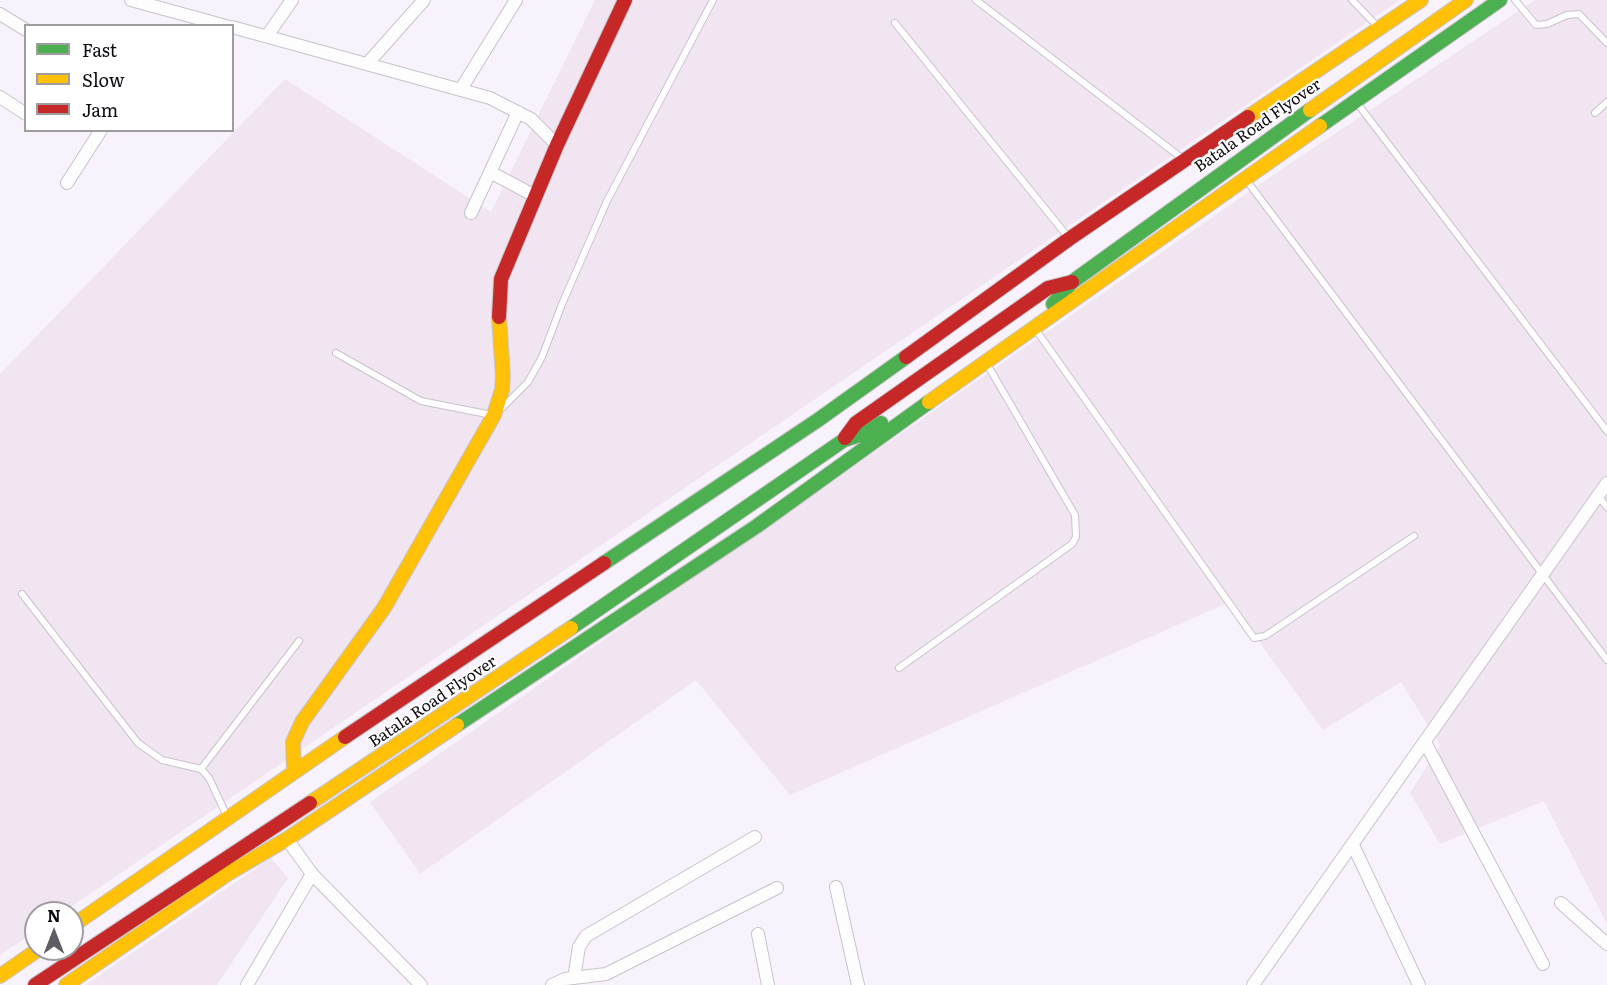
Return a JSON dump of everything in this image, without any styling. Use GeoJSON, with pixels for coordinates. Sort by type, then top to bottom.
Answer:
{"type":"FeatureCollection","features":[{"type":"Feature","properties":{"kind":"main road"},"geometry":{"type":"LineString","coordinates":[[294,771],[292,750],[295,735],[384,608],[494,415],[502,390],[503,376],[499,290],[557,145],[625,0]]}},
{"type":"Feature","properties":{"kind":"main road"},"geometry":{"type":"LineString","coordinates":[[84,918],[294,771],[818,420],[1070,239],[1421,0]]}},
{"type":"Feature","properties":{"kind":"main road","name":"Batala Road Flyover"},"geometry":{"type":"LineString","coordinates":[[35,985],[507,673],[844,440],[856,423],[1048,288],[1072,282],[1242,156],[1466,0]]}},
{"type":"Feature","properties":{"kind":"main road"},"geometry":{"type":"LineString","coordinates":[[66,985],[230,873],[287,839],[756,526],[985,361],[1500,0]]}},
{"type":"Feature","properties":{"kind":"main road"},"geometry":{"type":"LineString","coordinates":[[0,976],[24,959]]}},
{"type":"Feature","properties":{"kind":"street"},"geometry":{"type":"LineString","coordinates":[[131,0],[157,4],[188,21],[211,24]]}},
{"type":"Feature","properties":{"kind":"street"},"geometry":{"type":"LineString","coordinates":[[267,36],[292,0]]}},
{"type":"Feature","properties":{"kind":"street"},"geometry":{"type":"LineString","coordinates":[[368,63],[424,0]]}},
{"type":"Feature","properties":{"kind":"street"},"geometry":{"type":"LineString","coordinates":[[461,88],[516,0]]}},
{"type":"Feature","properties":{"kind":"street"},"geometry":{"type":"LineString","coordinates":[[0,14],[24,29]]}},
{"type":"Feature","properties":{"kind":"street"},"geometry":{"type":"LineString","coordinates":[[234,28],[461,88],[490,98],[531,119],[557,145]]}},
{"type":"Feature","properties":{"kind":"street"},"geometry":{"type":"LineString","coordinates":[[0,97],[24,113]]}},
{"type":"Feature","properties":{"kind":"street"},"geometry":{"type":"LineString","coordinates":[[471,213],[518,112]]}},
{"type":"Feature","properties":{"kind":"street"},"geometry":{"type":"LineString","coordinates":[[67,183],[100,132]]}},
{"type":"Feature","properties":{"kind":"street"},"geometry":{"type":"LineString","coordinates":[[490,172],[535,196]]}},
{"type":"Feature","properties":{"kind":"street"},"geometry":{"type":"LineString","coordinates":[[1257,983],[1541,573],[1607,483]]}},
{"type":"Feature","properties":{"kind":"street"},"geometry":{"type":"LineString","coordinates":[[1425,742],[1542,964]]}},
{"type":"Feature","properties":{"kind":"street"},"geometry":{"type":"LineString","coordinates":[[574,978],[579,947],[586,936],[755,837]]}},
{"type":"Feature","properties":{"kind":"street"},"geometry":{"type":"LineString","coordinates":[[287,839],[312,874],[421,985]]}},
{"type":"Feature","properties":{"kind":"street"},"geometry":{"type":"LineString","coordinates":[[1353,845],[1419,985]]}},
{"type":"Feature","properties":{"kind":"street"},"geometry":{"type":"LineString","coordinates":[[247,985],[312,874]]}},
{"type":"Feature","properties":{"kind":"street"},"geometry":{"type":"LineString","coordinates":[[836,887],[858,985]]}},
{"type":"Feature","properties":{"kind":"street"},"geometry":{"type":"LineString","coordinates":[[552,985],[574,978],[606,974],[777,888]]}},
{"type":"Feature","properties":{"kind":"street"},"geometry":{"type":"LineString","coordinates":[[1560,903],[1607,944]]}},
{"type":"Feature","properties":{"kind":"street"},"geometry":{"type":"LineString","coordinates":[[758,934],[768,985]]}},
{"type":"Feature","properties":{"kind":"lane"},"geometry":{"type":"LineString","coordinates":[[336,353],[415,399],[494,415],[519,392],[539,363],[599,219],[713,0]]}},
{"type":"Feature","properties":{"kind":"lane"},"geometry":{"type":"LineString","coordinates":[[976,0],[1186,161]]}},
{"type":"Feature","properties":{"kind":"lane"},"geometry":{"type":"LineString","coordinates":[[1352,0],[1379,28]]}},
{"type":"Feature","properties":{"kind":"lane"},"geometry":{"type":"LineString","coordinates":[[1515,0],[1536,25],[1547,24],[1567,15],[1579,14],[1607,43]]}},
{"type":"Feature","properties":{"kind":"lane"},"geometry":{"type":"LineString","coordinates":[[895,23],[1070,239]]}},
{"type":"Feature","properties":{"kind":"lane"},"geometry":{"type":"LineString","coordinates":[[1355,100],[1607,431]]}},
{"type":"Feature","properties":{"kind":"lane"},"geometry":{"type":"LineString","coordinates":[[1595,113],[1607,102]]}},
{"type":"Feature","properties":{"kind":"lane"},"geometry":{"type":"LineString","coordinates":[[1245,178],[1607,660]]}},
{"type":"Feature","properties":{"kind":"lane"},"geometry":{"type":"LineString","coordinates":[[1034,327],[1254,638],[1265,636],[1414,536]]}},
{"type":"Feature","properties":{"kind":"lane"},"geometry":{"type":"LineString","coordinates":[[898,668],[1072,544],[1076,537],[1075,515],[985,361]]}},
{"type":"Feature","properties":{"kind":"lane"},"geometry":{"type":"LineString","coordinates":[[1598,495],[1607,507]]}},
{"type":"Feature","properties":{"kind":"lane"},"geometry":{"type":"LineString","coordinates":[[22,594],[138,743],[162,760],[201,769],[209,778],[228,817]]}},
{"type":"Feature","properties":{"kind":"lane"},"geometry":{"type":"LineString","coordinates":[[201,769],[299,641]]}},
{"type":"Feature","properties":{"kind":"shaded area"},"geometry":{"type":"Polygon","coordinates":[[[595,0],[1400,0],[80,901],[24,901],[24,939],[0,955],[0,374],[285,79],[491,212],[595,0]]]}},
{"type":"Feature","properties":{"kind":"shaded area"},"geometry":{"type":"Polygon","coordinates":[[[1535,0],[1607,0],[1607,924],[1544,801],[1440,844],[1410,793],[1440,745],[1401,682],[1323,730],[1230,602],[790,795],[696,680],[420,874],[370,802],[1276,173],[1535,0]]]}},
{"type":"Feature","properties":{"kind":"shaded area"},"geometry":{"type":"Polygon","coordinates":[[[271,858],[288,878],[217,985],[85,985],[271,858]]]}},
{"type":"Feature","properties":{"kind":"traffic: fast"},"geometry":{"type":"LineString","coordinates":[[1320,126],[1500,0]]}},
{"type":"Feature","properties":{"kind":"traffic: fast"},"geometry":{"type":"LineString","coordinates":[[1053,304],[1072,282],[1310,110]]}},
{"type":"Feature","properties":{"kind":"traffic: fast"},"geometry":{"type":"LineString","coordinates":[[604,563],[818,420],[906,357]]}},
{"type":"Feature","properties":{"kind":"traffic: fast"},"geometry":{"type":"LineString","coordinates":[[457,725],[757,526],[929,402]]}},
{"type":"Feature","properties":{"kind":"traffic: fast"},"geometry":{"type":"LineString","coordinates":[[571,628],[844,440],[866,433],[881,423]]}},
{"type":"Feature","properties":{"kind":"traffic: slow"},"geometry":{"type":"LineString","coordinates":[[1248,117],[1421,0]]}},
{"type":"Feature","properties":{"kind":"traffic: slow"},"geometry":{"type":"LineString","coordinates":[[1310,110],[1466,0]]}},
{"type":"Feature","properties":{"kind":"traffic: slow"},"geometry":{"type":"LineString","coordinates":[[929,402],[1320,126]]}},
{"type":"Feature","properties":{"kind":"traffic: slow"},"geometry":{"type":"LineString","coordinates":[[294,771],[293,742],[302,722],[384,608],[494,415],[502,390],[503,376],[499,317]]}},
{"type":"Feature","properties":{"kind":"traffic: slow"},"geometry":{"type":"LineString","coordinates":[[310,803],[571,628]]}},
{"type":"Feature","properties":{"kind":"traffic: slow"},"geometry":{"type":"LineString","coordinates":[[66,985],[229,873],[287,839],[457,725]]}},
{"type":"Feature","properties":{"kind":"traffic: slow"},"geometry":{"type":"LineString","coordinates":[[84,918],[345,737]]}},
{"type":"Feature","properties":{"kind":"traffic: slow"},"geometry":{"type":"LineString","coordinates":[[0,976],[24,959]]}},
{"type":"Feature","properties":{"kind":"traffic: jam"},"geometry":{"type":"LineString","coordinates":[[499,317],[501,279],[557,145],[625,0]]}},
{"type":"Feature","properties":{"kind":"traffic: jam"},"geometry":{"type":"LineString","coordinates":[[906,357],[1069,239],[1248,117]]}},
{"type":"Feature","properties":{"kind":"traffic: jam"},"geometry":{"type":"LineString","coordinates":[[845,438],[856,423],[1048,288],[1072,282]]}},
{"type":"Feature","properties":{"kind":"traffic: jam"},"geometry":{"type":"LineString","coordinates":[[345,737],[604,563]]}},
{"type":"Feature","properties":{"kind":"traffic: jam"},"geometry":{"type":"LineString","coordinates":[[35,985],[310,803]]}}]}
